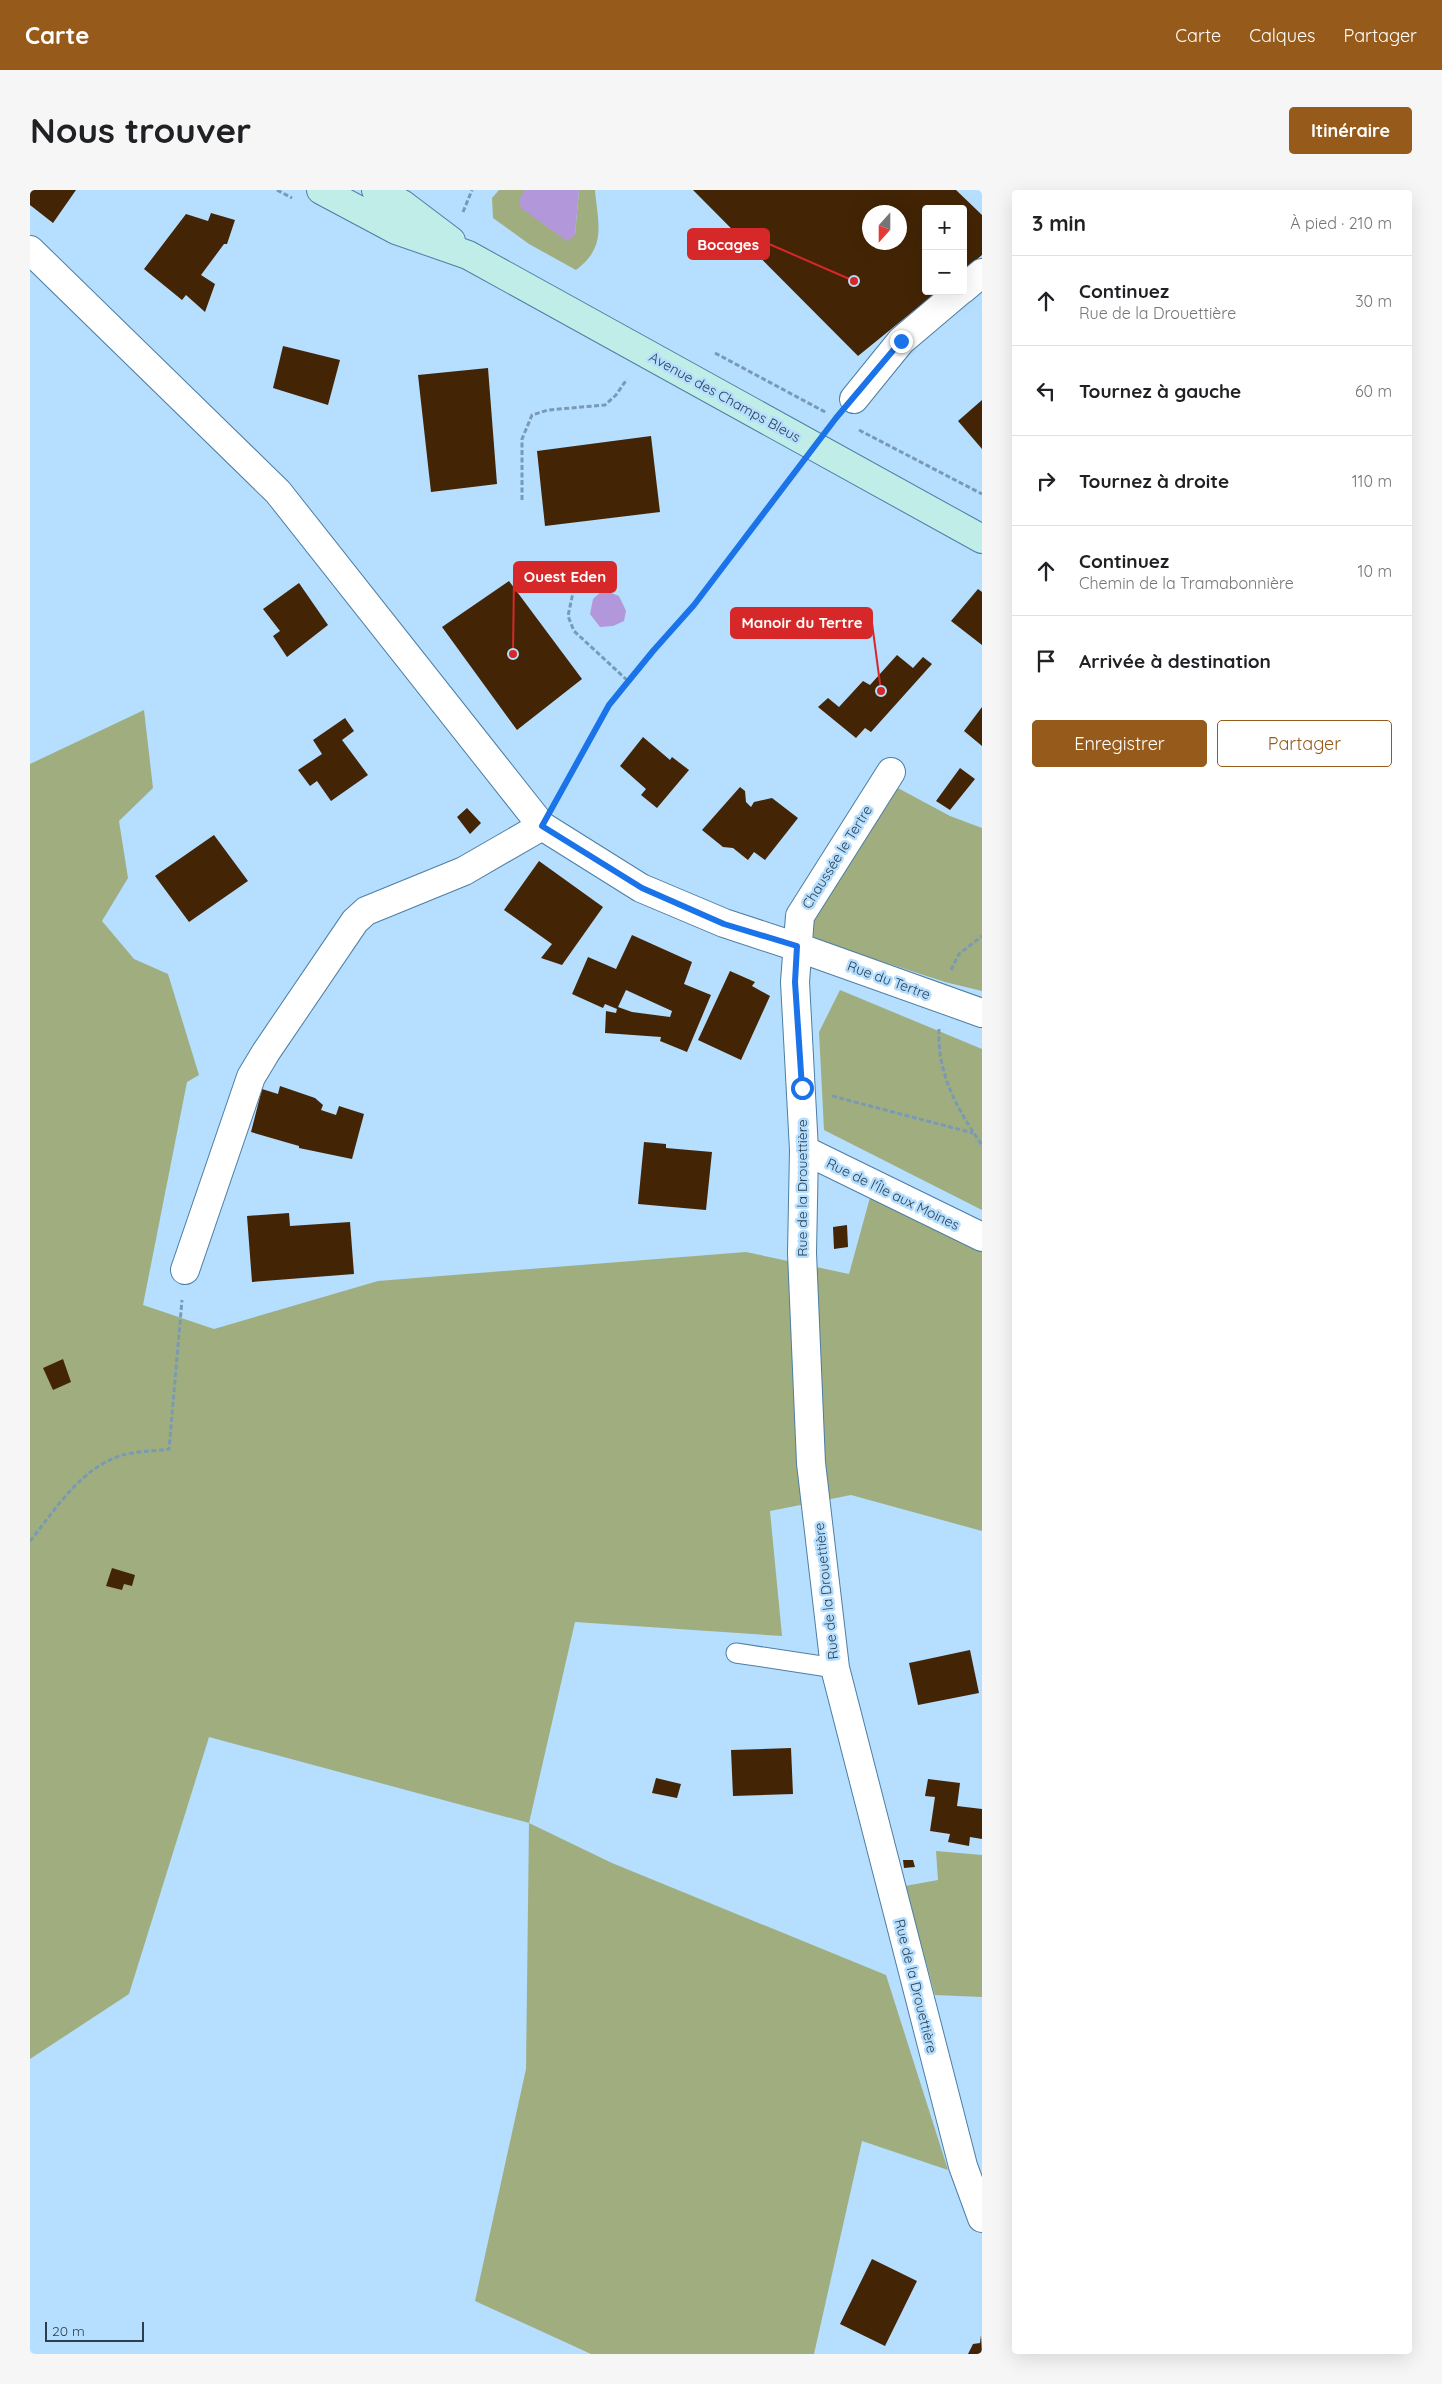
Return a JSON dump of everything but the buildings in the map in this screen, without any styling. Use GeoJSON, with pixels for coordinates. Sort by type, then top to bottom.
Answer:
{"type":"FeatureCollection","features":[{"type":"Feature","properties":{"kind":"main road","name":"Avenue des Champs Bleus"},"geometry":{"type":"LineString","coordinates":[[321,190],[396,230],[468,255]]}},
{"type":"Feature","properties":{"kind":"main road","name":"Avenue des Champs Bleus"},"geometry":{"type":"LineString","coordinates":[[376,190],[402,204],[468,255],[982,539]]}},
{"type":"Feature","properties":{"kind":"street","name":"Rue du Tertre"},"geometry":{"type":"LineString","coordinates":[[30,250],[278,492],[542,826],[642,888],[724,924],[797,946],[982,1013]]}},
{"type":"Feature","properties":{"kind":"street"},"geometry":{"type":"LineString","coordinates":[[967,286],[982,273]]}},
{"type":"Feature","properties":{"kind":"street"},"geometry":{"type":"LineString","coordinates":[[854,399],[901,341],[955,295]]}},
{"type":"Feature","properties":{"kind":"street","name":"Chaussée le Tertre"},"geometry":{"type":"LineString","coordinates":[[797,946],[800,916],[891,772]]}},
{"type":"Feature","properties":{"kind":"street"},"geometry":{"type":"LineString","coordinates":[[185,1270],[252,1077],[266,1052],[355,921],[366,911],[464,872],[542,826]]}},
{"type":"Feature","properties":{"kind":"street","name":"Rue de la Drouettière"},"geometry":{"type":"LineString","coordinates":[[797,946],[795,982],[804,1150],[802,1253],[812,1463],[835,1668],[963,2166],[982,2218]]}},
{"type":"Feature","properties":{"kind":"street","name":"Rue de l'Île aux Moines"},"geometry":{"type":"LineString","coordinates":[[804,1150],[982,1237]]}},
{"type":"Feature","properties":{"kind":"lane"},"geometry":{"type":"LineString","coordinates":[[736,1653],[835,1668]]}},
{"type":"Feature","properties":{"kind":"path"},"geometry":{"type":"LineString","coordinates":[[461,218],[472,190]]}},
{"type":"Feature","properties":{"kind":"path"},"geometry":{"type":"LineString","coordinates":[[522,500],[522,439],[532,415],[548,410],[605,405],[616,395],[627,378]]}},
{"type":"Feature","properties":{"kind":"path"},"geometry":{"type":"LineString","coordinates":[[542,826],[609,705],[694,605],[815,446]]}},
{"type":"Feature","properties":{"kind":"path"},"geometry":{"type":"LineString","coordinates":[[574,588],[568,616],[574,631],[628,681]]}},
{"type":"Feature","properties":{"kind":"path"},"geometry":{"type":"LineString","coordinates":[[802,1088],[974,1133]]}},
{"type":"Feature","properties":{"kind":"path"},"geometry":{"type":"LineString","coordinates":[[30,1541],[73,1487],[96,1468],[126,1454],[170,1449],[185,1270]]}},
{"type":"Feature","properties":{"kind":"green space"},"geometry":{"type":"Polygon","coordinates":[[[499,190],[525,190],[520,200],[575,235],[579,190],[595,190],[598,234],[592,253],[576,270],[529,244],[493,218],[492,198],[499,190]]]}},
{"type":"Feature","properties":{"kind":"green space"},"geometry":{"type":"Polygon","coordinates":[[[144,710],[153,788],[119,821],[128,878],[102,921],[134,959],[168,974],[199,1075],[187,1082],[143,1305],[214,1329],[378,1281],[746,1252],[849,1274],[871,1194],[982,1249],[982,1531],[851,1495],[770,1511],[782,1636],[575,1622],[529,1823],[209,1737],[129,1994],[30,2059],[30,764],[144,710]]]}},
{"type":"Feature","properties":{"kind":"green space"},"geometry":{"type":"Polygon","coordinates":[[[896,787],[950,816],[982,828],[982,991],[945,982],[813,939],[809,927],[896,787]]]}},
{"type":"Feature","properties":{"kind":"green space"},"geometry":{"type":"Polygon","coordinates":[[[840,990],[982,1049],[982,1210],[824,1130],[819,1032],[840,990]]]}},
{"type":"Feature","properties":{"kind":"green space"},"geometry":{"type":"Polygon","coordinates":[[[529,1823],[612,1863],[886,1975],[948,2170],[862,2141],[814,2354],[591,2354],[475,2301],[526,2069],[529,1823]]]}},
{"type":"Feature","properties":{"kind":"green space"},"geometry":{"type":"Polygon","coordinates":[[[936,1851],[982,1855],[982,1997],[935,1995],[905,1886],[938,1880],[936,1851]]]}},
{"type":"Feature","properties":{"kind":"shaded area"},"geometry":{"type":"Polygon","coordinates":[[[525,190],[579,190],[575,235],[567,241],[521,208],[519,200],[525,190]]]}},
{"type":"Feature","properties":{"kind":"shaded area"},"geometry":{"type":"Polygon","coordinates":[[[603,590],[619,596],[626,611],[624,621],[613,626],[600,627],[590,614],[593,599],[603,590]]]}},
{"type":"Feature","properties":{"kind":"place","name":"Bocages"},"geometry":{"type":"Point","coordinates":[854,281]}},
{"type":"Feature","properties":{"kind":"place","name":"Ouest Eden"},"geometry":{"type":"Point","coordinates":[513,654]}},
{"type":"Feature","properties":{"kind":"place","name":"Manoir du Tertre"},"geometry":{"type":"Point","coordinates":[881,691]}},
{"type":"Feature","properties":{"kind":"route"},"geometry":{"type":"LineString","coordinates":[[802,1088],[795,982],[797,946],[724,924],[642,888],[542,826],[609,705],[694,605],[836,418],[901,341]]}}]}
